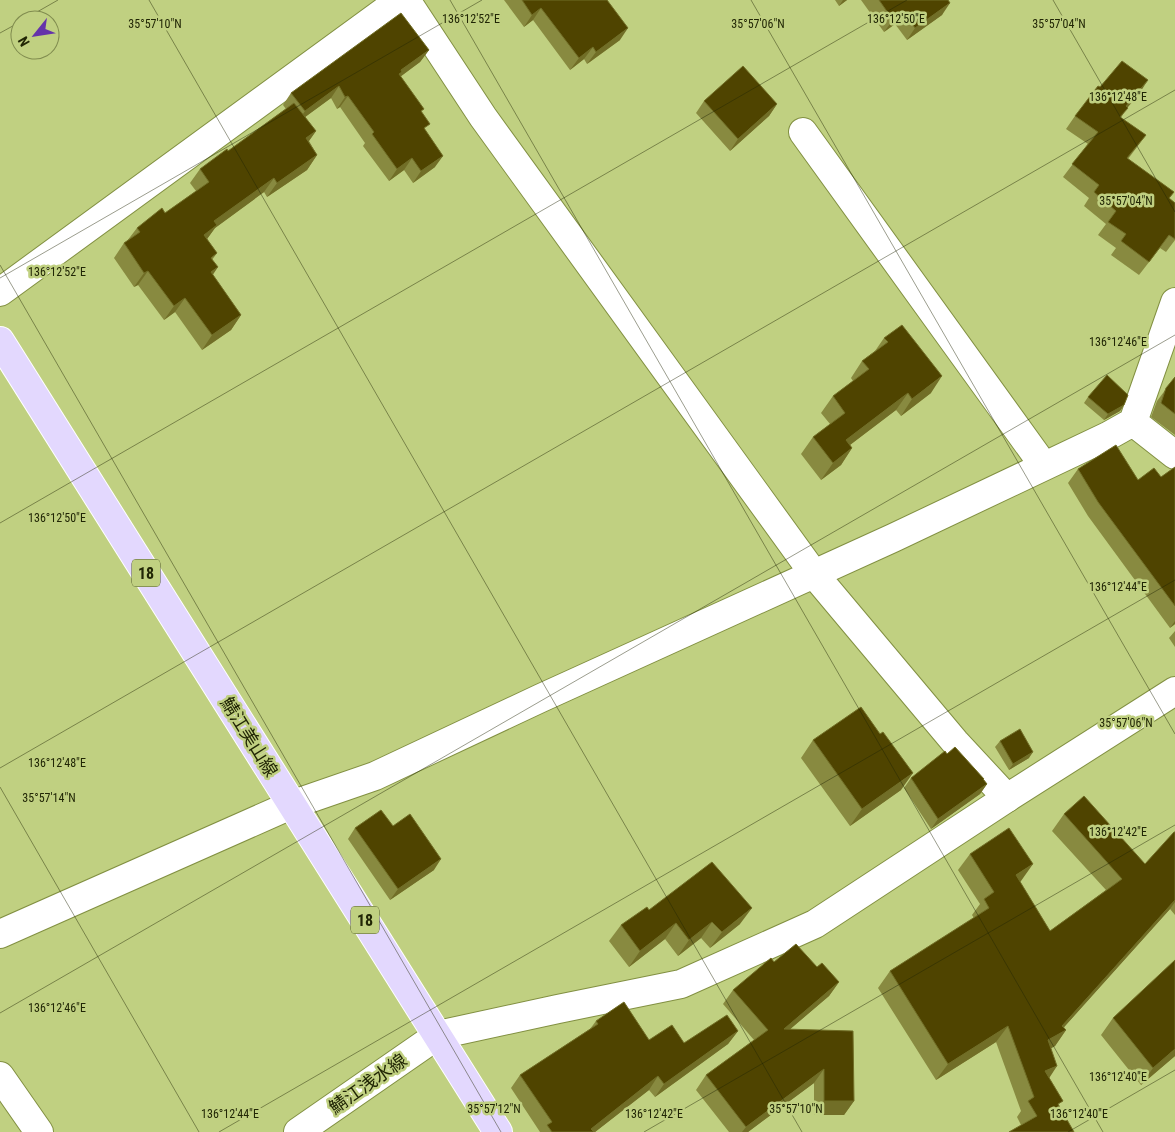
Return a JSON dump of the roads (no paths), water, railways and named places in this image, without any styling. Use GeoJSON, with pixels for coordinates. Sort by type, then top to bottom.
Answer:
{"type":"FeatureCollection","features":[{"type":"Feature","properties":{"kind":"main road","name":"鯖江美山線"},"geometry":{"type":"LineString","coordinates":[[0,341],[498,1132]]}},
{"type":"Feature","properties":{"kind":"street"},"geometry":{"type":"LineString","coordinates":[[0,292],[400,0]]}},
{"type":"Feature","properties":{"kind":"street"},"geometry":{"type":"LineString","coordinates":[[406,0],[488,124],[814,574],[955,742],[1008,798]]}},
{"type":"Feature","properties":{"kind":"street"},"geometry":{"type":"LineString","coordinates":[[803,132],[1044,466]]}},
{"type":"Feature","properties":{"kind":"street"},"geometry":{"type":"LineString","coordinates":[[0,934],[291,805],[375,776],[541,698],[893,538],[1108,436],[1133,422],[1175,302]]}},
{"type":"Feature","properties":{"kind":"street"},"geometry":{"type":"LineString","coordinates":[[1133,422],[1175,455]]}},
{"type":"Feature","properties":{"kind":"street"},"geometry":{"type":"LineString","coordinates":[[438,1035],[681,984],[815,924],[1175,691]]}},
{"type":"Feature","properties":{"kind":"street","name":"鯖江浅水線"},"geometry":{"type":"LineString","coordinates":[[298,1132],[438,1035]]}},
{"type":"Feature","properties":{"kind":"street"},"geometry":{"type":"LineString","coordinates":[[0,1076],[39,1132]]}}]}
